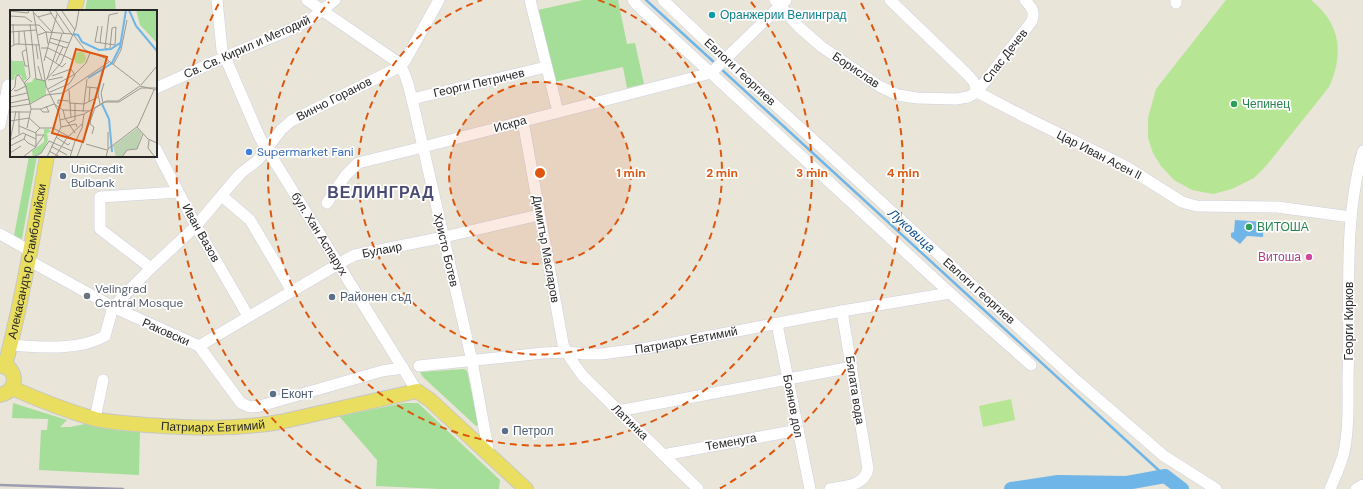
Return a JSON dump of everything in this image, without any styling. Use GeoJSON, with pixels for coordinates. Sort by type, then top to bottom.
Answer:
{"type":"FeatureCollection","features":[{"type":"Feature","properties":{"kind":"main road"},"geometry":{"type":"LineString","coordinates":[[74,10],[77,0]]}},
{"type":"Feature","properties":{"kind":"main road","name":"Алекасандър Стамболийски"},"geometry":{"type":"LineString","coordinates":[[3,366],[11,345],[47,157]]}},
{"type":"Feature","properties":{"kind":"main road"},"geometry":{"type":"LineString","coordinates":[[3,366],[13,373],[14,383],[6,391]]}},
{"type":"Feature","properties":{"kind":"main road","name":"Патриарх Евтимий"},"geometry":{"type":"LineString","coordinates":[[6,391],[37,399],[95,419],[112,422],[170,427],[230,428],[280,422],[417,391]]}},
{"type":"Feature","properties":{"kind":"main road","name":"бул. Хан Аспарух"},"geometry":{"type":"LineString","coordinates":[[417,391],[430,400],[489,454],[522,487]]}},
{"type":"Feature","properties":{"kind":"street","name":"бул. Хан Аспарух"},"geometry":{"type":"LineString","coordinates":[[217,0],[222,50],[266,150],[417,391]]}},
{"type":"Feature","properties":{"kind":"street"},"geometry":{"type":"LineString","coordinates":[[307,0],[396,61],[401,66],[439,0]]}},
{"type":"Feature","properties":{"kind":"street","name":"Св. Св. Кирил и Методий"},"geometry":{"type":"LineString","coordinates":[[157,88],[292,29],[311,19],[336,0]]}},
{"type":"Feature","properties":{"kind":"street"},"geometry":{"type":"LineString","coordinates":[[530,0],[558,112]]}},
{"type":"Feature","properties":{"kind":"street","name":"Евлоги Георгиев"},"geometry":{"type":"LineString","coordinates":[[633,0],[710,73],[950,293],[1031,365]]}},
{"type":"Feature","properties":{"kind":"street","name":"Евлоги Георгиев"},"geometry":{"type":"LineString","coordinates":[[663,0],[725,59],[1077,381],[1164,456],[1216,489]]}},
{"type":"Feature","properties":{"kind":"street"},"geometry":{"type":"LineString","coordinates":[[890,0],[968,74],[974,82],[977,92]]}},
{"type":"Feature","properties":{"kind":"street","name":"Спас Дечев"},"geometry":{"type":"LineString","coordinates":[[956,99],[968,97],[977,92],[1032,21],[1034,15],[1033,10],[1026,0]]}},
{"type":"Feature","properties":{"kind":"street"},"geometry":{"type":"LineString","coordinates":[[710,73],[780,2]]}},
{"type":"Feature","properties":{"kind":"street","name":"Борислав"},"geometry":{"type":"LineString","coordinates":[[780,2],[799,27],[810,37],[879,86],[898,95],[917,98],[956,99]]}},
{"type":"Feature","properties":{"kind":"street","name":"Христо Ботев"},"geometry":{"type":"LineString","coordinates":[[401,66],[405,74],[412,99],[444,237],[472,361],[489,454]]}},
{"type":"Feature","properties":{"kind":"street","name":"Винчо Горанов"},"geometry":{"type":"LineString","coordinates":[[113,307],[151,268],[196,226],[241,174],[258,160],[281,130],[291,121],[401,66]]}},
{"type":"Feature","properties":{"kind":"street","name":"Георги Петричев"},"geometry":{"type":"LineString","coordinates":[[412,99],[546,67]]}},
{"type":"Feature","properties":{"kind":"street","name":"Искра"},"geometry":{"type":"LineString","coordinates":[[327,203],[346,176],[358,163],[710,73]]}},
{"type":"Feature","properties":{"kind":"street"},"geometry":{"type":"LineString","coordinates":[[0,125],[6,85]]}},
{"type":"Feature","properties":{"kind":"street","name":"Цар Иван Асен II"},"geometry":{"type":"LineString","coordinates":[[977,92],[1024,117],[1125,166],[1189,204],[1197,206],[1277,207],[1351,217]]}},
{"type":"Feature","properties":{"kind":"street","name":"Димитър Масларов"},"geometry":{"type":"LineString","coordinates":[[523,121],[563,344],[566,352]]}},
{"type":"Feature","properties":{"kind":"street","name":"Иван Вазов"},"geometry":{"type":"LineString","coordinates":[[157,150],[196,226],[248,316]]}},
{"type":"Feature","properties":{"kind":"street","name":"Георги Кирков"},"geometry":{"type":"LineString","coordinates":[[1330,489],[1341,463],[1346,438],[1349,359],[1349,257],[1351,217],[1358,167],[1363,151]]}},
{"type":"Feature","properties":{"kind":"street"},"geometry":{"type":"LineString","coordinates":[[151,268],[100,229],[100,197],[178,192]]}},
{"type":"Feature","properties":{"kind":"street"},"geometry":{"type":"LineString","coordinates":[[222,196],[250,220],[292,291]]}},
{"type":"Feature","properties":{"kind":"street","name":"Булаир"},"geometry":{"type":"LineString","coordinates":[[199,346],[248,316],[355,255],[444,237],[539,215]]}},
{"type":"Feature","properties":{"kind":"street","name":"Раковски"},"geometry":{"type":"LineString","coordinates":[[0,234],[29,255],[113,307],[199,346]]}},
{"type":"Feature","properties":{"kind":"street","name":"Патриарх Евтимий"},"geometry":{"type":"LineString","coordinates":[[419,366],[566,352],[586,354],[618,352],[950,293]]}},
{"type":"Feature","properties":{"kind":"street"},"geometry":{"type":"LineString","coordinates":[[11,345],[48,347],[67,346],[98,340],[105,336],[113,307]]}},
{"type":"Feature","properties":{"kind":"street","name":"Бялата вода"},"geometry":{"type":"LineString","coordinates":[[830,489],[856,484],[862,481],[867,476],[868,469],[842,311]]}},
{"type":"Feature","properties":{"kind":"street","name":"Боянов дол"},"geometry":{"type":"LineString","coordinates":[[777,324],[810,489]]}},
{"type":"Feature","properties":{"kind":"street","name":"Патриарх Евтимий"},"geometry":{"type":"LineString","coordinates":[[199,346],[241,403],[250,407],[260,406],[382,371],[402,368]]}},
{"type":"Feature","properties":{"kind":"street","name":"Латинка"},"geometry":{"type":"LineString","coordinates":[[566,352],[583,376],[698,489]]}},
{"type":"Feature","properties":{"kind":"street"},"geometry":{"type":"LineString","coordinates":[[618,411],[852,367]]}},
{"type":"Feature","properties":{"kind":"street"},"geometry":{"type":"LineString","coordinates":[[95,419],[103,380]]}},
{"type":"Feature","properties":{"kind":"street","name":"Теменуга"},"geometry":{"type":"LineString","coordinates":[[663,455],[798,430]]}},
{"type":"Feature","properties":{"kind":"street"},"geometry":{"type":"LineString","coordinates":[[1356,489],[1363,485]]}},
{"type":"Feature","properties":{"kind":"green space"},"geometry":{"type":"Polygon","coordinates":[[[87,0],[115,0],[116,10],[85,10],[87,0]]]}},
{"type":"Feature","properties":{"kind":"green space"},"geometry":{"type":"Polygon","coordinates":[[[583,0],[618,0],[627,44],[635,43],[644,84],[627,88],[623,67],[554,82],[538,10],[583,0]]]}},
{"type":"Feature","properties":{"kind":"green space","name":"Чепинец"},"geometry":{"type":"Polygon","coordinates":[[[1226,0],[1311,0],[1329,19],[1334,29],[1338,51],[1334,75],[1329,87],[1266,166],[1254,178],[1232,189],[1213,194],[1192,190],[1174,180],[1161,166],[1153,153],[1148,138],[1148,118],[1156,89],[1226,0]]]}},
{"type":"Feature","properties":{"kind":"green space"},"geometry":{"type":"Polygon","coordinates":[[[29,157],[37,157],[22,239],[14,236],[29,157]]]}},
{"type":"Feature","properties":{"kind":"green space"},"geometry":{"type":"Polygon","coordinates":[[[464,369],[467,371],[479,425],[476,426],[423,377],[420,372],[464,369]]]}},
{"type":"Feature","properties":{"kind":"green space"},"geometry":{"type":"Polygon","coordinates":[[[1011,399],[1015,420],[983,427],[979,406],[1011,399]]]}},
{"type":"Feature","properties":{"kind":"green space"},"geometry":{"type":"Polygon","coordinates":[[[13,403],[67,420],[60,427],[70,427],[95,422],[140,428],[139,475],[39,470],[41,430],[47,430],[48,419],[12,418],[13,403]]]}},
{"type":"Feature","properties":{"kind":"green space"},"geometry":{"type":"Polygon","coordinates":[[[404,403],[418,403],[500,480],[499,489],[439,489],[376,486],[377,460],[339,416],[404,403]]]}},
{"type":"Feature","properties":{"kind":"water","name":"ВИТОША"},"geometry":{"type":"Polygon","coordinates":[[[1235,220],[1264,222],[1263,237],[1247,236],[1240,244],[1231,237],[1231,233],[1234,232],[1235,220]]]}},
{"type":"Feature","properties":{"kind":"waterway","name":"Луковица"},"geometry":{"type":"LineString","coordinates":[[646,0],[716,64]]}},
{"type":"Feature","properties":{"kind":"waterway","name":"Луковица"},"geometry":{"type":"LineString","coordinates":[[720,68],[1165,476]]}},
{"type":"Feature","properties":{"kind":"waterway"},"geometry":{"type":"LineString","coordinates":[[1011,489],[1058,482],[1127,483],[1165,476],[1182,489]]}},
{"type":"Feature","properties":{"kind":"railway"},"geometry":{"type":"LineString","coordinates":[[0,485],[123,489]]}},
{"type":"Feature","properties":{"kind":"place","name":"Оранжерии Велинград"},"geometry":{"type":"Point","coordinates":[712,15]}},
{"type":"Feature","properties":{"kind":"place","name":"Чепинец"},"geometry":{"type":"Point","coordinates":[1234,104]}},
{"type":"Feature","properties":{"kind":"place","name":"Supermarket Fani"},"geometry":{"type":"Point","coordinates":[249,152]}},
{"type":"Feature","properties":{"kind":"place","name":"UniCredit Bulbank"},"geometry":{"type":"Point","coordinates":[63,176]}},
{"type":"Feature","properties":{"kind":"place","name":"ВИТОША"},"geometry":{"type":"Point","coordinates":[1249,227]}},
{"type":"Feature","properties":{"kind":"place","name":"Витоша"},"geometry":{"type":"Point","coordinates":[1309,257]}},
{"type":"Feature","properties":{"kind":"place","name":"Velingrad Central Mosque"},"geometry":{"type":"Point","coordinates":[87,296]}},
{"type":"Feature","properties":{"kind":"place","name":"Районен съд"},"geometry":{"type":"Point","coordinates":[332,297]}},
{"type":"Feature","properties":{"kind":"place","name":"Еконт"},"geometry":{"type":"Point","coordinates":[273,394]}},
{"type":"Feature","properties":{"kind":"place","name":"Петрол"},"geometry":{"type":"Point","coordinates":[505,431]}},
{"type":"Feature","properties":{"kind":"district","name":"ВЕЛИНГРАД"},"geometry":{"type":"Point","coordinates":[381,192]}}]}
